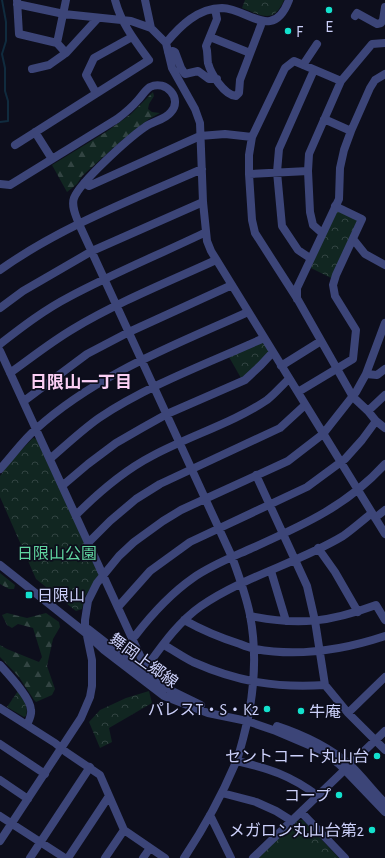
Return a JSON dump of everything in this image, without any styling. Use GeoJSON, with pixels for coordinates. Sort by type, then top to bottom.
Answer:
{"type":"FeatureCollection","features":[{"type":"Feature","properties":{"kind":"street"},"geometry":{"type":"LineString","coordinates":[[57,43],[66,0]]}},
{"type":"Feature","properties":{"kind":"street"},"geometry":{"type":"LineString","coordinates":[[15,145],[149,60],[132,37],[118,13],[115,0]]}},
{"type":"Feature","properties":{"kind":"street"},"geometry":{"type":"LineString","coordinates":[[145,0],[151,28]]}},
{"type":"Feature","properties":{"kind":"street"},"geometry":{"type":"LineString","coordinates":[[166,43],[178,29],[198,14],[207,10],[222,8],[261,21],[270,21],[278,18],[285,11],[289,0]]}},
{"type":"Feature","properties":{"kind":"street"},"geometry":{"type":"LineString","coordinates":[[66,53],[57,43],[19,34],[17,2],[64,14],[131,21],[151,28],[166,43],[172,68],[195,110],[200,123],[203,202],[207,241],[216,260],[385,534]]}},
{"type":"Feature","properties":{"kind":"street"},"geometry":{"type":"LineString","coordinates":[[355,16],[357,13],[377,24],[381,23],[383,20],[385,7]]}},
{"type":"Feature","properties":{"kind":"street"},"geometry":{"type":"LineString","coordinates":[[215,9],[217,19],[206,46],[208,52],[208,64],[220,86],[232,96],[236,96],[239,93],[240,80],[261,25],[261,21]]}},
{"type":"Feature","properties":{"kind":"street"},"geometry":{"type":"LineString","coordinates":[[32,69],[49,65],[66,53],[98,18]]}},
{"type":"Feature","properties":{"kind":"street"},"geometry":{"type":"LineString","coordinates":[[96,93],[86,75],[94,58],[132,37]]}},
{"type":"Feature","properties":{"kind":"street"},"geometry":{"type":"LineString","coordinates":[[210,37],[250,53]]}},
{"type":"Feature","properties":{"kind":"street"},"geometry":{"type":"LineString","coordinates":[[322,233],[313,225],[310,212],[308,171],[309,154],[341,81],[372,44],[385,43]]}},
{"type":"Feature","properties":{"kind":"street"},"geometry":{"type":"LineString","coordinates":[[303,65],[317,44]]}},
{"type":"Feature","properties":{"kind":"street"},"geometry":{"type":"LineString","coordinates":[[168,52],[175,52],[180,68],[185,74],[198,71],[209,79],[216,79]]}},
{"type":"Feature","properties":{"kind":"street"},"geometry":{"type":"LineString","coordinates":[[341,81],[294,60],[285,68],[252,137],[249,155],[252,220],[256,233],[298,300],[353,397],[376,421],[385,428]]}},
{"type":"Feature","properties":{"kind":"street"},"geometry":{"type":"LineString","coordinates":[[310,258],[298,250],[282,226],[277,172],[279,150],[314,70]]}},
{"type":"Feature","properties":{"kind":"street"},"geometry":{"type":"LineString","coordinates":[[298,300],[297,288],[338,199],[340,168],[344,150],[351,131],[370,88],[376,80],[385,74]]}},
{"type":"Feature","properties":{"kind":"street"},"geometry":{"type":"LineString","coordinates":[[0,184],[10,185],[118,119],[129,110],[145,91],[151,87],[157,85],[164,86],[171,91],[175,105],[172,112],[166,117],[146,126],[136,134],[84,183],[74,198],[73,206],[79,224],[232,557],[250,616],[254,683],[248,719],[237,760],[222,793],[184,858]]}},
{"type":"Feature","properties":{"kind":"street"},"geometry":{"type":"LineString","coordinates":[[324,119],[351,131]]}},
{"type":"Feature","properties":{"kind":"street"},"geometry":{"type":"LineString","coordinates":[[35,132],[52,158]]}},
{"type":"Feature","properties":{"kind":"street"},"geometry":{"type":"LineString","coordinates":[[84,183],[89,186],[200,136],[225,134],[252,137]]}},
{"type":"Feature","properties":{"kind":"street"},"geometry":{"type":"LineString","coordinates":[[0,270],[42,244],[79,224],[202,169]]}},
{"type":"Feature","properties":{"kind":"street"},"geometry":{"type":"LineString","coordinates":[[249,174],[308,171]]}},
{"type":"Feature","properties":{"kind":"street"},"geometry":{"type":"LineString","coordinates":[[0,308],[23,291],[92,251],[203,202]]}},
{"type":"Feature","properties":{"kind":"street"},"geometry":{"type":"LineString","coordinates":[[298,392],[337,370],[353,359],[356,330],[335,296],[333,285],[336,274],[362,219],[335,206]]}},
{"type":"Feature","properties":{"kind":"street"},"geometry":{"type":"LineString","coordinates":[[0,344],[28,323],[68,298],[105,279],[206,233]]}},
{"type":"Feature","properties":{"kind":"street"},"geometry":{"type":"LineString","coordinates":[[353,239],[365,254],[385,265]]}},
{"type":"Feature","properties":{"kind":"street"},"geometry":{"type":"LineString","coordinates":[[10,373],[73,328],[117,305],[216,260]]}},
{"type":"Feature","properties":{"kind":"street"},"geometry":{"type":"LineString","coordinates":[[24,401],[87,354],[129,332],[232,285]]}},
{"type":"Feature","properties":{"kind":"street"},"geometry":{"type":"LineString","coordinates":[[0,469],[36,429],[62,408],[104,379],[142,359],[248,312]]}},
{"type":"Feature","properties":{"kind":"street"},"geometry":{"type":"LineString","coordinates":[[0,841],[81,718],[90,697],[93,676],[92,660],[86,630],[86,610],[89,597],[94,587],[120,556],[148,531],[181,510],[288,461],[323,434],[353,397],[366,374],[385,323]]}},
{"type":"Feature","properties":{"kind":"street"},"geometry":{"type":"LineString","coordinates":[[50,458],[99,418],[154,388],[264,338]]}},
{"type":"Feature","properties":{"kind":"street"},"geometry":{"type":"LineString","coordinates":[[281,366],[321,341]]}},
{"type":"Feature","properties":{"kind":"street"},"geometry":{"type":"LineString","coordinates":[[0,351],[132,637],[142,660],[143,671]]}},
{"type":"Feature","properties":{"kind":"street"},"geometry":{"type":"LineString","coordinates":[[62,486],[116,443],[167,414],[245,380],[273,352]]}},
{"type":"Feature","properties":{"kind":"street"},"geometry":{"type":"LineString","coordinates":[[366,374],[377,375],[385,369]]}},
{"type":"Feature","properties":{"kind":"street"},"geometry":{"type":"LineString","coordinates":[[76,515],[99,492],[123,473],[151,456],[242,414],[269,399],[289,378]]}},
{"type":"Feature","properties":{"kind":"street"},"geometry":{"type":"LineString","coordinates":[[368,411],[385,395]]}},
{"type":"Feature","properties":{"kind":"street"},"geometry":{"type":"LineString","coordinates":[[88,543],[110,521],[136,499],[160,484],[280,428],[305,405]]}},
{"type":"Feature","properties":{"kind":"street"},"geometry":{"type":"LineString","coordinates":[[118,607],[150,571],[190,542],[307,487],[340,462],[362,440],[376,421]]}},
{"type":"Feature","properties":{"kind":"street"},"geometry":{"type":"LineString","coordinates":[[132,637],[135,636],[161,605],[194,577],[232,557],[310,522],[335,507],[358,490],[385,464]]}},
{"type":"Feature","properties":{"kind":"street"},"geometry":{"type":"LineString","coordinates":[[256,475],[307,586],[315,621],[325,685],[348,713],[385,750]]}},
{"type":"Feature","properties":{"kind":"street"},"geometry":{"type":"LineString","coordinates":[[143,671],[184,620],[201,606],[241,584],[295,560],[344,535],[385,510]]}},
{"type":"Feature","properties":{"kind":"street"},"geometry":{"type":"LineString","coordinates":[[318,548],[335,572],[358,612]]}},
{"type":"Feature","properties":{"kind":"street","name":"舞岡上郷線"},"geometry":{"type":"LineString","coordinates":[[0,558],[86,630],[104,650],[143,671],[164,696],[208,713],[248,719],[323,751],[348,768],[385,803]]}},
{"type":"Feature","properties":{"kind":"street","name":"舞岡上郷線"},"geometry":{"type":"LineString","coordinates":[[0,565],[86,630]]}},
{"type":"Feature","properties":{"kind":"street"},"geometry":{"type":"LineString","coordinates":[[271,571],[286,621]]}},
{"type":"Feature","properties":{"kind":"street"},"geometry":{"type":"LineString","coordinates":[[250,616],[269,620],[315,621],[338,618],[376,605],[384,616]]}},
{"type":"Feature","properties":{"kind":"street"},"geometry":{"type":"LineString","coordinates":[[184,620],[204,631],[253,649],[289,652],[319,652],[341,649],[385,636]]}},
{"type":"Feature","properties":{"kind":"street"},"geometry":{"type":"LineString","coordinates":[[164,645],[192,661],[226,675],[254,683],[280,686],[325,685]]}},
{"type":"Feature","properties":{"kind":"street"},"geometry":{"type":"LineString","coordinates":[[0,665],[17,685],[31,706],[31,714],[26,725]]}},
{"type":"Feature","properties":{"kind":"street"},"geometry":{"type":"LineString","coordinates":[[348,713],[385,677]]}},
{"type":"Feature","properties":{"kind":"street"},"geometry":{"type":"LineString","coordinates":[[0,708],[100,775],[124,830],[165,858]]}},
{"type":"Feature","properties":{"kind":"street"},"geometry":{"type":"LineString","coordinates":[[253,858],[385,731]]}},
{"type":"Feature","properties":{"kind":"street"},"geometry":{"type":"LineString","coordinates":[[0,744],[45,774]]}},
{"type":"Feature","properties":{"kind":"street"},"geometry":{"type":"LineString","coordinates":[[237,760],[281,773],[318,796]]}},
{"type":"Feature","properties":{"kind":"street"},"geometry":{"type":"LineString","coordinates":[[30,858],[90,768]]}},
{"type":"Feature","properties":{"kind":"street","name":"舞岡上郷線"},"geometry":{"type":"LineString","coordinates":[[348,768],[385,812]]}},
{"type":"Feature","properties":{"kind":"street"},"geometry":{"type":"LineString","coordinates":[[0,780],[28,799]]}},
{"type":"Feature","properties":{"kind":"street"},"geometry":{"type":"LineString","coordinates":[[222,793],[256,802],[276,811],[292,821]]}},
{"type":"Feature","properties":{"kind":"street"},"geometry":{"type":"LineString","coordinates":[[0,816],[66,858],[109,796]]}},
{"type":"Feature","properties":{"kind":"street"},"geometry":{"type":"LineString","coordinates":[[301,812],[345,858]]}},
{"type":"Feature","properties":{"kind":"street"},"geometry":{"type":"LineString","coordinates":[[210,815],[231,858]]}},
{"type":"Feature","properties":{"kind":"street"},"geometry":{"type":"LineString","coordinates":[[106,858],[124,830]]}},
{"type":"Feature","properties":{"kind":"street"},"geometry":{"type":"LineString","coordinates":[[143,858],[150,848]]}},
{"type":"Feature","properties":{"kind":"green space"},"geometry":{"type":"Polygon","coordinates":[[[245,0],[284,0],[276,13],[266,16],[242,8],[245,0]]]}},
{"type":"Feature","properties":{"kind":"green space"},"geometry":{"type":"Polygon","coordinates":[[[153,92],[154,96],[148,109],[152,112],[160,113],[149,119],[121,141],[82,176],[77,184],[67,192],[52,165],[106,132],[131,114],[153,92]]]}},
{"type":"Feature","properties":{"kind":"green space"},"geometry":{"type":"Polygon","coordinates":[[[336,209],[359,221],[331,278],[309,267],[336,209]]]}},
{"type":"Feature","properties":{"kind":"green space"},"geometry":{"type":"Polygon","coordinates":[[[264,341],[269,352],[245,377],[241,378],[229,357],[264,341]]]}},
{"type":"Feature","properties":{"kind":"green space","name":"日限山公園"},"geometry":{"type":"Polygon","coordinates":[[[33,438],[37,439],[99,571],[98,577],[85,596],[82,609],[76,611],[36,579],[0,497],[0,476],[11,461],[33,438]]]}},
{"type":"Feature","properties":{"kind":"green space"},"geometry":{"type":"Polygon","coordinates":[[[0,573],[15,585],[14,589],[9,589],[0,584],[0,573]]]}},
{"type":"Feature","properties":{"kind":"green space"},"geometry":{"type":"Polygon","coordinates":[[[7,613],[27,618],[46,613],[59,622],[60,627],[53,639],[47,666],[55,689],[52,695],[36,702],[19,677],[0,657],[0,645],[39,662],[42,657],[33,628],[18,624],[12,628],[7,625],[2,615],[7,613]]]}},
{"type":"Feature","properties":{"kind":"green space"},"geometry":{"type":"Polygon","coordinates":[[[18,691],[24,700],[27,709],[26,716],[24,717],[7,707],[18,691]]]}},
{"type":"Feature","properties":{"kind":"green space"},"geometry":{"type":"Polygon","coordinates":[[[149,691],[152,703],[109,728],[112,742],[100,748],[89,722],[100,710],[126,698],[149,691]]]}},
{"type":"Feature","properties":{"kind":"green space"},"geometry":{"type":"Polygon","coordinates":[[[299,820],[303,820],[339,858],[257,858],[299,820]]]}},
{"type":"Feature","properties":{"kind":"green space"},"geometry":{"type":"Polygon","coordinates":[[[293,833],[300,833],[321,858],[264,858],[293,833]]]}},
{"type":"Feature","properties":{"kind":"waterway"},"geometry":{"type":"LineString","coordinates":[[0,122],[8,121],[8,101],[5,91],[5,68],[2,54],[6,41],[6,22],[2,0]]}},
{"type":"Feature","properties":{"kind":"place","name":"E"},"geometry":{"type":"Point","coordinates":[329,10]}},
{"type":"Feature","properties":{"kind":"place","name":"F"},"geometry":{"type":"Point","coordinates":[288,31]}},
{"type":"Feature","properties":{"kind":"place","name":"日限山"},"geometry":{"type":"Point","coordinates":[29,595]}},
{"type":"Feature","properties":{"kind":"place","name":"パレスT・S・K2"},"geometry":{"type":"Point","coordinates":[267,709]}},
{"type":"Feature","properties":{"kind":"place","name":"牛庵"},"geometry":{"type":"Point","coordinates":[301,711]}},
{"type":"Feature","properties":{"kind":"place","name":"セントコート丸山台"},"geometry":{"type":"Point","coordinates":[377,756]}},
{"type":"Feature","properties":{"kind":"place","name":"コープ"},"geometry":{"type":"Point","coordinates":[339,795]}},
{"type":"Feature","properties":{"kind":"place","name":"メガロン丸山台第2"},"geometry":{"type":"Point","coordinates":[372,830]}},
{"type":"Feature","properties":{"kind":"district","name":"日限山一丁目"},"geometry":{"type":"Point","coordinates":[81,382]}}]}
